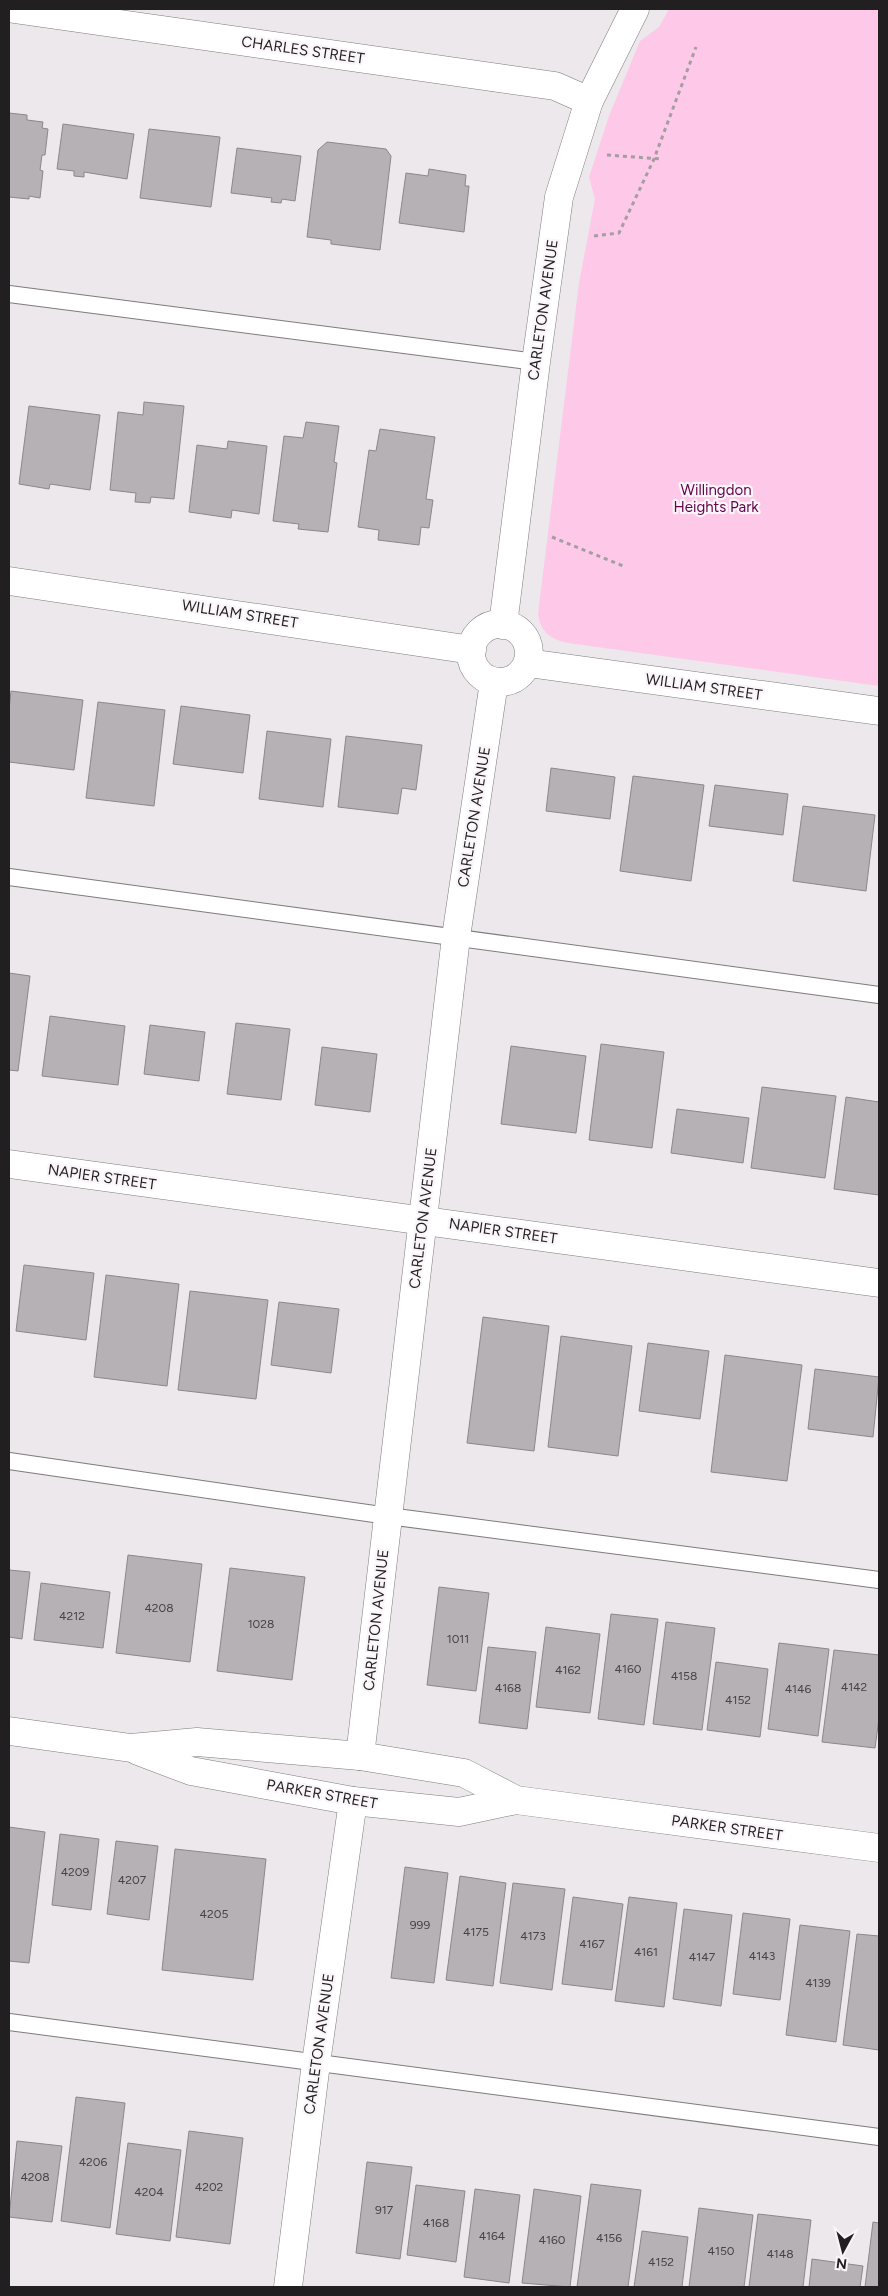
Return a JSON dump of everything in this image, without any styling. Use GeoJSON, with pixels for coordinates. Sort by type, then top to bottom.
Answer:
{"type":"FeatureCollection","features":[{"type":"Feature","properties":{"kind":"street","name":"CHARLES STREET"},"geometry":{"type":"LineString","coordinates":[[14,9],[556,86],[589,101]]}},
{"type":"Feature","properties":{"kind":"street","name":"CARLETON AVENUE"},"geometry":{"type":"LineString","coordinates":[[503,625],[559,198],[589,101],[635,9]]}},
{"type":"Feature","properties":{"kind":"street","name":"WILLIAM STREET"},"geometry":{"type":"LineString","coordinates":[[9,581],[472,650]]}},
{"type":"Feature","properties":{"kind":"street"},"geometry":{"type":"LineString","coordinates":[[494,625],[503,625],[511,626],[525,638],[528,646],[528,663],[524,670],[511,680],[494,682],[480,674],[472,659],[472,650],[479,634],[494,625]]}},
{"type":"Feature","properties":{"kind":"street","name":"WILLIAM STREET"},"geometry":{"type":"LineString","coordinates":[[528,663],[879,711]]}},
{"type":"Feature","properties":{"kind":"street","name":"CARLETON AVENUE"},"geometry":{"type":"LineString","coordinates":[[360,1756],[456,937],[494,682]]}},
{"type":"Feature","properties":{"kind":"street","name":"NAPIER STREET"},"geometry":{"type":"LineString","coordinates":[[9,1164],[879,1283]]}},
{"type":"Feature","properties":{"kind":"street","name":"PARKER STREET"},"geometry":{"type":"LineString","coordinates":[[9,1732],[131,1748],[191,1770],[352,1801],[459,1812],[516,1800],[879,1848]]}},
{"type":"Feature","properties":{"kind":"street","name":"PARKER STREET"},"geometry":{"type":"LineString","coordinates":[[131,1748],[197,1742],[360,1756],[464,1773],[516,1800]]}},
{"type":"Feature","properties":{"kind":"street","name":"CARLETON AVENUE"},"geometry":{"type":"LineString","coordinates":[[288,2287],[352,1801]]}},
{"type":"Feature","properties":{"kind":"lane"},"geometry":{"type":"LineString","coordinates":[[9,294],[536,362]]}},
{"type":"Feature","properties":{"kind":"lane"},"geometry":{"type":"LineString","coordinates":[[9,876],[879,995]]}},
{"type":"Feature","properties":{"kind":"lane"},"geometry":{"type":"LineString","coordinates":[[9,1461],[388,1516],[879,1580]]}},
{"type":"Feature","properties":{"kind":"lane"},"geometry":{"type":"LineString","coordinates":[[9,2022],[879,2137]]}},
{"type":"Feature","properties":{"kind":"path"},"geometry":{"type":"LineString","coordinates":[[594,236],[619,233],[654,158],[696,47]]}},
{"type":"Feature","properties":{"kind":"path"},"geometry":{"type":"LineString","coordinates":[[604,154],[661,159]]}},
{"type":"Feature","properties":{"kind":"path"},"geometry":{"type":"LineString","coordinates":[[552,538],[623,566]]}},
{"type":"Feature","properties":{"kind":"green space","name":"Willingdon Heights Park"},"geometry":{"type":"Polygon","coordinates":[[[669,9],[879,9],[879,686],[568,643],[548,634],[539,621],[538,614],[579,283],[595,199],[589,177],[609,116],[640,41],[659,27],[669,9]]]}},
{"type":"Feature","properties":{"kind":"building"},"geometry":{"type":"Polygon","coordinates":[[[9,113],[27,115],[27,120],[43,122],[42,128],[48,129],[45,155],[42,155],[40,170],[43,171],[40,198],[29,196],[29,199],[9,197],[9,113]]]}},
{"type":"Feature","properties":{"kind":"building"},"geometry":{"type":"Polygon","coordinates":[[[63,124],[134,134],[127,179],[84,172],[84,177],[74,176],[74,171],[57,169],[63,124]]]}},
{"type":"Feature","properties":{"kind":"building"},"geometry":{"type":"Polygon","coordinates":[[[149,129],[220,137],[211,207],[140,198],[149,129]]]}},
{"type":"Feature","properties":{"kind":"building"},"geometry":{"type":"Polygon","coordinates":[[[327,142],[386,149],[391,156],[380,250],[331,244],[331,240],[307,237],[318,150],[327,142]]]}},
{"type":"Feature","properties":{"kind":"building"},"geometry":{"type":"Polygon","coordinates":[[[237,148],[301,156],[295,201],[282,199],[281,203],[271,202],[272,198],[231,193],[237,148]]]}},
{"type":"Feature","properties":{"kind":"building"},"geometry":{"type":"Polygon","coordinates":[[[429,169],[466,175],[465,186],[469,186],[464,232],[399,223],[406,173],[428,176],[429,169]]]}},
{"type":"Feature","properties":{"kind":"building"},"geometry":{"type":"Polygon","coordinates":[[[144,402],[184,406],[174,499],[151,497],[150,503],[135,502],[136,493],[110,490],[118,412],[143,415],[144,402]]]}},
{"type":"Feature","properties":{"kind":"building"},"geometry":{"type":"Polygon","coordinates":[[[29,406],[100,415],[90,490],[50,484],[49,489],[19,484],[29,406]]]}},
{"type":"Feature","properties":{"kind":"building"},"geometry":{"type":"Polygon","coordinates":[[[306,422],[339,426],[334,462],[337,463],[328,532],[298,529],[299,524],[273,521],[284,436],[303,438],[306,422]]]}},
{"type":"Feature","properties":{"kind":"building"},"geometry":{"type":"Polygon","coordinates":[[[380,429],[435,437],[426,499],[433,500],[429,528],[421,527],[419,545],[378,540],[379,530],[358,527],[369,450],[376,451],[380,429]]]}},
{"type":"Feature","properties":{"kind":"building"},"geometry":{"type":"Polygon","coordinates":[[[228,441],[267,446],[259,514],[232,510],[231,518],[189,512],[197,445],[227,449],[228,441]]]}},
{"type":"Feature","properties":{"kind":"building"},"geometry":{"type":"Polygon","coordinates":[[[11,691],[83,700],[74,770],[9,762],[11,691]]]}},
{"type":"Feature","properties":{"kind":"building"},"geometry":{"type":"Polygon","coordinates":[[[98,702],[165,710],[154,806],[86,798],[98,702]]]}},
{"type":"Feature","properties":{"kind":"building"},"geometry":{"type":"Polygon","coordinates":[[[181,706],[250,715],[243,773],[173,764],[181,706]]]}},
{"type":"Feature","properties":{"kind":"building"},"geometry":{"type":"Polygon","coordinates":[[[267,731],[331,739],[323,807],[259,799],[267,731]]]}},
{"type":"Feature","properties":{"kind":"building"},"geometry":{"type":"Polygon","coordinates":[[[346,736],[422,745],[416,790],[402,788],[398,814],[338,807],[346,736]]]}},
{"type":"Feature","properties":{"kind":"building"},"geometry":{"type":"Polygon","coordinates":[[[551,768],[615,777],[610,819],[546,811],[551,768]]]}},
{"type":"Feature","properties":{"kind":"building"},"geometry":{"type":"Polygon","coordinates":[[[633,776],[704,785],[691,881],[620,871],[633,776]]]}},
{"type":"Feature","properties":{"kind":"building"},"geometry":{"type":"Polygon","coordinates":[[[715,785],[788,794],[783,835],[709,826],[715,785]]]}},
{"type":"Feature","properties":{"kind":"building"},"geometry":{"type":"Polygon","coordinates":[[[803,806],[875,815],[866,891],[793,881],[803,806]]]}},
{"type":"Feature","properties":{"kind":"building"},"geometry":{"type":"Polygon","coordinates":[[[9,973],[30,976],[18,1071],[9,1070],[9,973]]]}},
{"type":"Feature","properties":{"kind":"building"},"geometry":{"type":"Polygon","coordinates":[[[50,1016],[125,1026],[118,1085],[42,1076],[50,1016]]]}},
{"type":"Feature","properties":{"kind":"building"},"geometry":{"type":"Polygon","coordinates":[[[236,1023],[290,1029],[281,1100],[227,1094],[236,1023]]]}},
{"type":"Feature","properties":{"kind":"building"},"geometry":{"type":"Polygon","coordinates":[[[150,1025],[205,1032],[199,1081],[144,1074],[150,1025]]]}},
{"type":"Feature","properties":{"kind":"building"},"geometry":{"type":"Polygon","coordinates":[[[601,1044],[664,1052],[652,1148],[589,1140],[601,1044]]]}},
{"type":"Feature","properties":{"kind":"building"},"geometry":{"type":"Polygon","coordinates":[[[511,1046],[586,1056],[576,1133],[501,1124],[511,1046]]]}},
{"type":"Feature","properties":{"kind":"building"},"geometry":{"type":"Polygon","coordinates":[[[322,1047],[377,1054],[370,1112],[315,1105],[322,1047]]]}},
{"type":"Feature","properties":{"kind":"building"},"geometry":{"type":"Polygon","coordinates":[[[762,1087],[836,1096],[825,1178],[751,1168],[762,1087]]]}},
{"type":"Feature","properties":{"kind":"building"},"geometry":{"type":"Polygon","coordinates":[[[846,1097],[879,1102],[879,1195],[834,1189],[846,1097]]]}},
{"type":"Feature","properties":{"kind":"building"},"geometry":{"type":"Polygon","coordinates":[[[677,1109],[749,1118],[743,1163],[671,1153],[677,1109]]]}},
{"type":"Feature","properties":{"kind":"building"},"geometry":{"type":"Polygon","coordinates":[[[24,1265],[94,1273],[86,1340],[16,1331],[24,1265]]]}},
{"type":"Feature","properties":{"kind":"building"},"geometry":{"type":"Polygon","coordinates":[[[106,1275],[179,1284],[167,1386],[94,1377],[106,1275]]]}},
{"type":"Feature","properties":{"kind":"building"},"geometry":{"type":"Polygon","coordinates":[[[190,1291],[268,1300],[256,1399],[178,1390],[190,1291]]]}},
{"type":"Feature","properties":{"kind":"building"},"geometry":{"type":"Polygon","coordinates":[[[279,1302],[339,1309],[331,1373],[271,1365],[279,1302]]]}},
{"type":"Feature","properties":{"kind":"building"},"geometry":{"type":"Polygon","coordinates":[[[483,1317],[549,1326],[534,1451],[467,1443],[483,1317]]]}},
{"type":"Feature","properties":{"kind":"building"},"geometry":{"type":"Polygon","coordinates":[[[561,1336],[632,1346],[618,1456],[548,1447],[561,1336]]]}},
{"type":"Feature","properties":{"kind":"building"},"geometry":{"type":"Polygon","coordinates":[[[648,1343],[709,1351],[700,1419],[639,1411],[648,1343]]]}},
{"type":"Feature","properties":{"kind":"building"},"geometry":{"type":"Polygon","coordinates":[[[725,1355],[802,1365],[787,1481],[711,1472],[725,1355]]]}},
{"type":"Feature","properties":{"kind":"building"},"geometry":{"type":"Polygon","coordinates":[[[815,1369],[879,1377],[873,1437],[808,1429],[815,1369]]]}},
{"type":"Feature","properties":{"kind":"building"},"geometry":{"type":"Polygon","coordinates":[[[128,1555],[202,1564],[190,1662],[116,1653],[128,1555]]]}},
{"type":"Feature","properties":{"kind":"building"},"geometry":{"type":"Polygon","coordinates":[[[230,1568],[305,1577],[292,1680],[217,1671],[230,1568]]]}},
{"type":"Feature","properties":{"kind":"building"},"geometry":{"type":"Polygon","coordinates":[[[9,1570],[30,1572],[22,1639],[9,1637],[9,1570]]]}},
{"type":"Feature","properties":{"kind":"building"},"geometry":{"type":"Polygon","coordinates":[[[41,1583],[110,1592],[103,1648],[34,1640],[41,1583]]]}},
{"type":"Feature","properties":{"kind":"building"},"geometry":{"type":"Polygon","coordinates":[[[439,1587],[489,1593],[476,1691],[427,1685],[439,1587]]]}},
{"type":"Feature","properties":{"kind":"building"},"geometry":{"type":"Polygon","coordinates":[[[611,1614],[658,1619],[644,1725],[598,1719],[611,1614]]]}},
{"type":"Feature","properties":{"kind":"building"},"geometry":{"type":"Polygon","coordinates":[[[666,1622],[715,1628],[702,1730],[653,1724],[666,1622]]]}},
{"type":"Feature","properties":{"kind":"building"},"geometry":{"type":"Polygon","coordinates":[[[546,1627],[600,1634],[590,1713],[536,1707],[546,1627]]]}},
{"type":"Feature","properties":{"kind":"building"},"geometry":{"type":"Polygon","coordinates":[[[779,1643],[829,1649],[818,1736],[768,1729],[779,1643]]]}},
{"type":"Feature","properties":{"kind":"building"},"geometry":{"type":"Polygon","coordinates":[[[488,1647],[536,1652],[527,1729],[479,1723],[488,1647]]]}},
{"type":"Feature","properties":{"kind":"building"},"geometry":{"type":"Polygon","coordinates":[[[834,1650],[879,1655],[879,1718],[875,1748],[822,1742],[834,1650]]]}},
{"type":"Feature","properties":{"kind":"building"},"geometry":{"type":"Polygon","coordinates":[[[716,1662],[768,1669],[760,1737],[707,1730],[716,1662]]]}},
{"type":"Feature","properties":{"kind":"building"},"geometry":{"type":"Polygon","coordinates":[[[9,1827],[45,1832],[29,1963],[9,1961],[9,1827]]]}},
{"type":"Feature","properties":{"kind":"building"},"geometry":{"type":"Polygon","coordinates":[[[60,1834],[99,1839],[91,1910],[52,1905],[60,1834]]]}},
{"type":"Feature","properties":{"kind":"building"},"geometry":{"type":"Polygon","coordinates":[[[116,1841],[158,1846],[149,1920],[107,1914],[116,1841]]]}},
{"type":"Feature","properties":{"kind":"building"},"geometry":{"type":"Polygon","coordinates":[[[175,1849],[266,1859],[253,1980],[162,1970],[175,1849]]]}},
{"type":"Feature","properties":{"kind":"building"},"geometry":{"type":"Polygon","coordinates":[[[405,1867],[448,1873],[434,1983],[391,1978],[405,1867]]]}},
{"type":"Feature","properties":{"kind":"building"},"geometry":{"type":"Polygon","coordinates":[[[460,1876],[506,1883],[493,1986],[446,1980],[460,1876]]]}},
{"type":"Feature","properties":{"kind":"building"},"geometry":{"type":"Polygon","coordinates":[[[513,1883],[565,1889],[552,1990],[500,1983],[513,1883]]]}},
{"type":"Feature","properties":{"kind":"building"},"geometry":{"type":"Polygon","coordinates":[[[573,1897],[623,1904],[612,1990],[562,1984],[573,1897]]]}},
{"type":"Feature","properties":{"kind":"building"},"geometry":{"type":"Polygon","coordinates":[[[629,1897],[677,1903],[664,2007],[615,2001],[629,1897]]]}},
{"type":"Feature","properties":{"kind":"building"},"geometry":{"type":"Polygon","coordinates":[[[684,1909],[732,1915],[721,2006],[673,1999],[684,1909]]]}},
{"type":"Feature","properties":{"kind":"building"},"geometry":{"type":"Polygon","coordinates":[[[743,1913],[790,1919],[780,2000],[733,1994],[743,1913]]]}},
{"type":"Feature","properties":{"kind":"building"},"geometry":{"type":"Polygon","coordinates":[[[800,1925],[850,1931],[836,2042],[786,2035],[800,1925]]]}},
{"type":"Feature","properties":{"kind":"building"},"geometry":{"type":"Polygon","coordinates":[[[857,1934],[879,1936],[879,2050],[843,2045],[857,1934]]]}},
{"type":"Feature","properties":{"kind":"building"},"geometry":{"type":"Polygon","coordinates":[[[76,2097],[125,2103],[110,2228],[61,2221],[76,2097]]]}},
{"type":"Feature","properties":{"kind":"building"},"geometry":{"type":"Polygon","coordinates":[[[189,2131],[243,2138],[230,2244],[176,2237],[189,2131]]]}},
{"type":"Feature","properties":{"kind":"building"},"geometry":{"type":"Polygon","coordinates":[[[17,2141],[62,2146],[52,2222],[9,2217],[17,2141]]]}},
{"type":"Feature","properties":{"kind":"building"},"geometry":{"type":"Polygon","coordinates":[[[128,2143],[181,2150],[170,2241],[116,2234],[128,2143]]]}},
{"type":"Feature","properties":{"kind":"building"},"geometry":{"type":"Polygon","coordinates":[[[367,2162],[412,2167],[400,2259],[356,2253],[367,2162]]]}},
{"type":"Feature","properties":{"kind":"building"},"geometry":{"type":"Polygon","coordinates":[[[591,2184],[641,2190],[628,2287],[577,2287],[591,2184]]]}},
{"type":"Feature","properties":{"kind":"building"},"geometry":{"type":"Polygon","coordinates":[[[416,2185],[465,2191],[456,2262],[407,2255],[416,2185]]]}},
{"type":"Feature","properties":{"kind":"building"},"geometry":{"type":"Polygon","coordinates":[[[475,2189],[520,2195],[509,2283],[464,2277],[475,2189]]]}},
{"type":"Feature","properties":{"kind":"building"},"geometry":{"type":"Polygon","coordinates":[[[534,2189],[581,2196],[570,2287],[522,2283],[534,2189]]]}},
{"type":"Feature","properties":{"kind":"building"},"geometry":{"type":"Polygon","coordinates":[[[699,2208],[753,2215],[744,2287],[689,2287],[699,2208]]]}},
{"type":"Feature","properties":{"kind":"building"},"geometry":{"type":"Polygon","coordinates":[[[758,2214],[811,2220],[803,2287],[749,2287],[758,2214]]]}},
{"type":"Feature","properties":{"kind":"building"},"geometry":{"type":"Polygon","coordinates":[[[873,2222],[879,2223],[879,2287],[865,2287],[873,2222]]]}},
{"type":"Feature","properties":{"kind":"building"},"geometry":{"type":"Polygon","coordinates":[[[642,2231],[688,2237],[682,2287],[634,2287],[642,2231]]]}},
{"type":"Feature","properties":{"kind":"building"},"geometry":{"type":"Polygon","coordinates":[[[812,2259],[863,2266],[860,2287],[809,2287],[812,2259]]]}}]}
